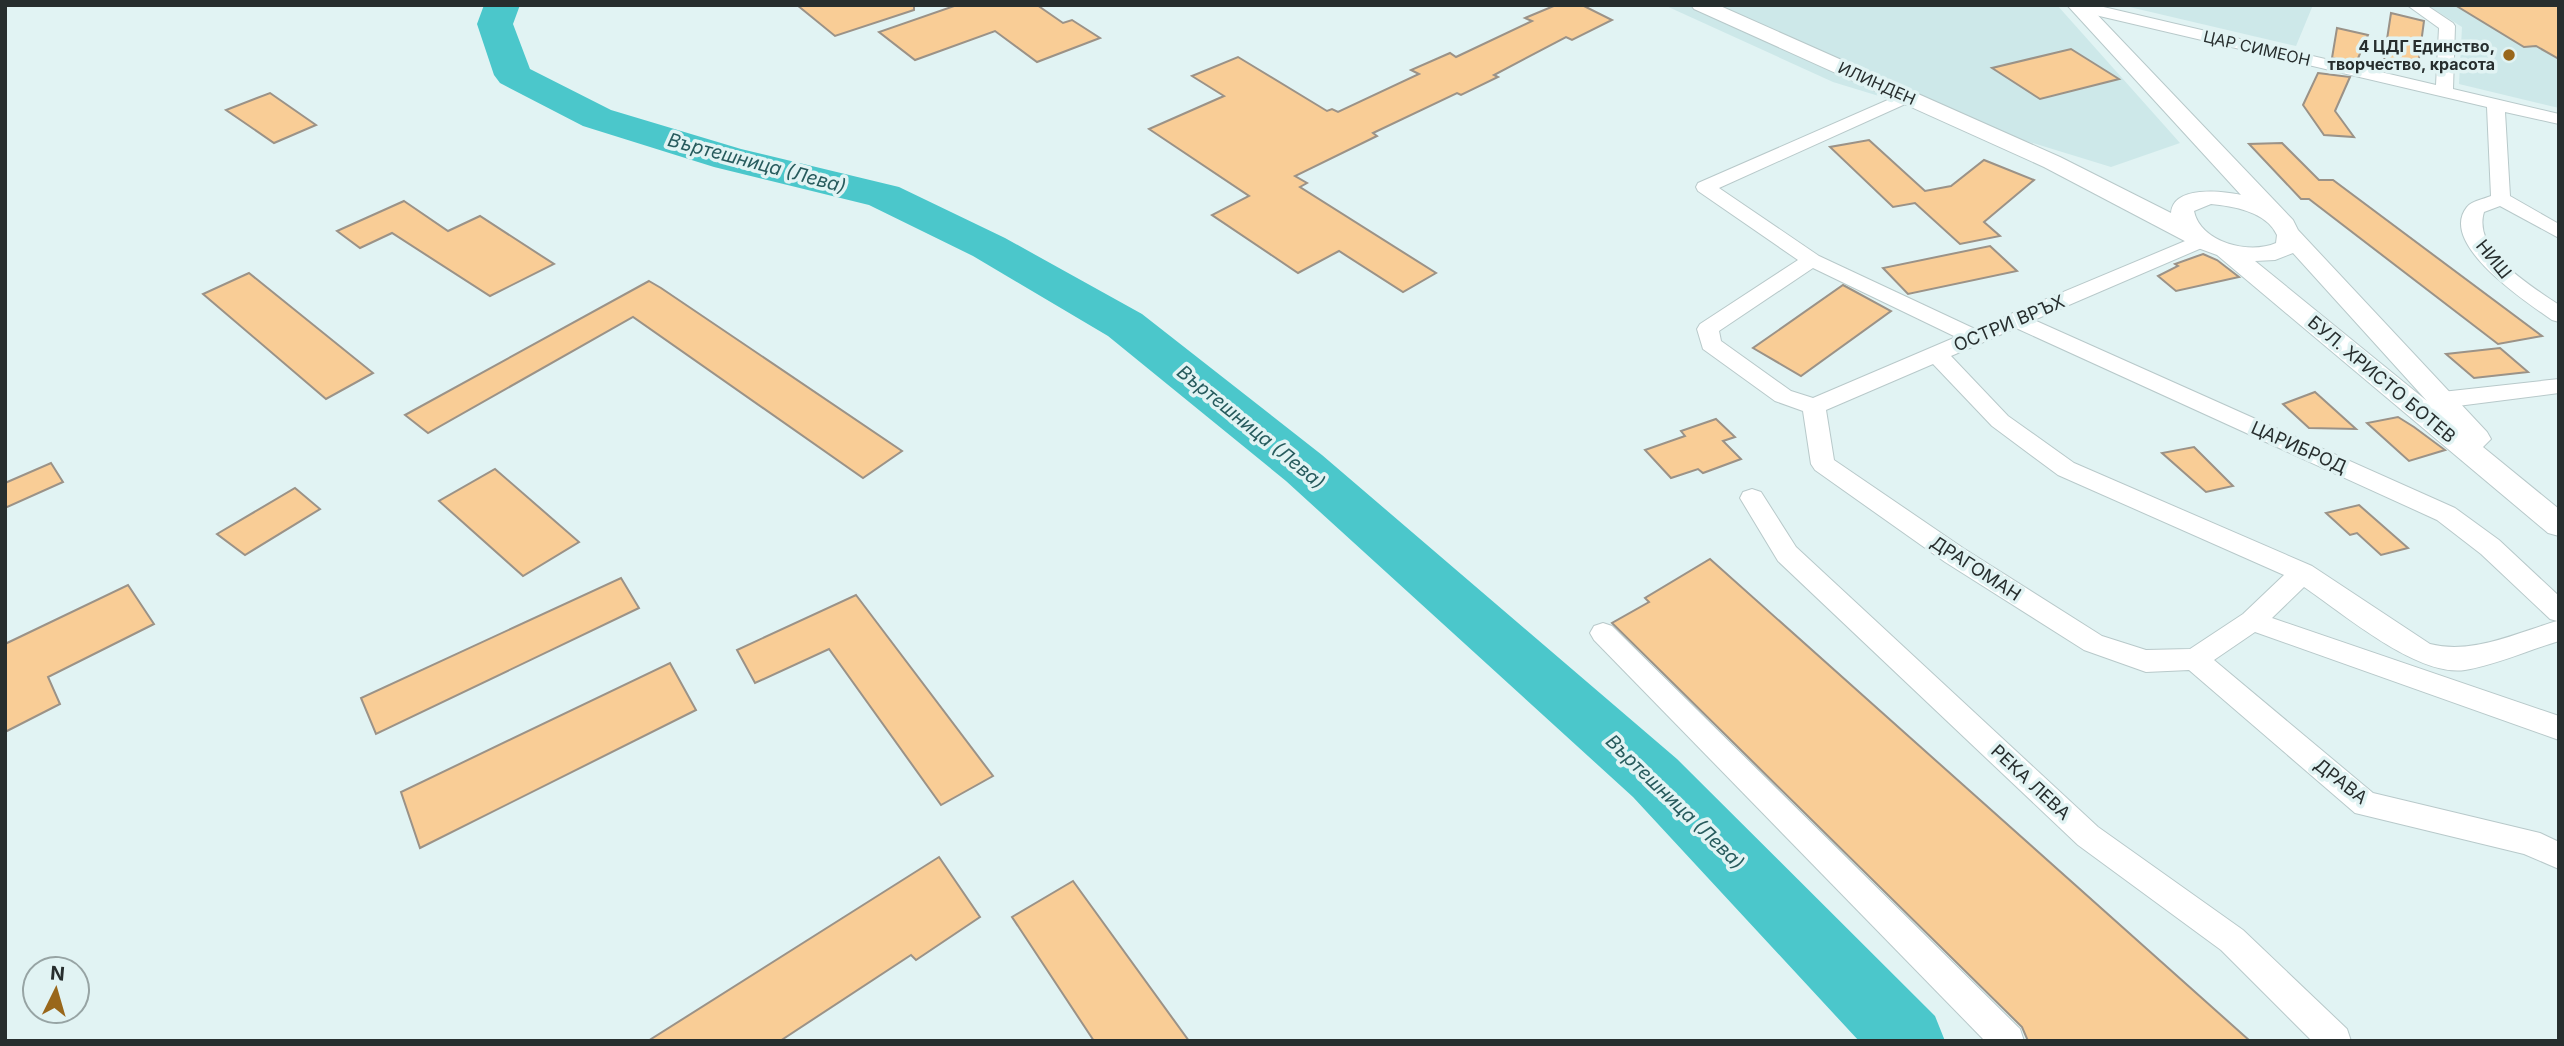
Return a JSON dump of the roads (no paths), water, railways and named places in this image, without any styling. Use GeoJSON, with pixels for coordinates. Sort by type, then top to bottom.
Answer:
{"type":"FeatureCollection","features":[{"type":"Feature","properties":{"kind":"street","name":"ИЛИНДЕН"},"geometry":{"type":"LineString","coordinates":[[1701,5],[2052,162],[2209,242]]}},
{"type":"Feature","properties":{"kind":"street","name":"ЦАР СИМЕОН"},"geometry":{"type":"LineString","coordinates":[[2078,5],[2559,119]]}},
{"type":"Feature","properties":{"kind":"street","name":"БУЛ. ХРИСТО БОТЕВ"},"geometry":{"type":"LineString","coordinates":[[2078,5],[2548,516]]}},
{"type":"Feature","properties":{"kind":"street"},"geometry":{"type":"LineString","coordinates":[[2415,5],[2447,26],[2444,92]]}},
{"type":"Feature","properties":{"kind":"street"},"geometry":{"type":"LineString","coordinates":[[1906,97],[1705,187],[1812,260],[1975,338]]}},
{"type":"Feature","properties":{"kind":"street"},"geometry":{"type":"LineString","coordinates":[[2496,104],[2501,200],[2559,232]]}},
{"type":"Feature","properties":{"kind":"street","name":"БУЛ. ХРИСТО БОТЕВ"},"geometry":{"type":"LineString","coordinates":[[2211,197],[2224,184],[2212,152]]}},
{"type":"Feature","properties":{"kind":"street","name":"ИЛИНДЕН"},"geometry":{"type":"LineString","coordinates":[[2052,162],[2188,203]]}},
{"type":"Feature","properties":{"kind":"street"},"geometry":{"type":"LineString","coordinates":[[2211,197],[2235,200],[2281,225],[2287,247],[2273,254],[2251,255],[2209,242],[2182,218],[2182,209],[2188,203],[2211,197]]}},
{"type":"Feature","properties":{"kind":"street","name":"НИШ"},"geometry":{"type":"LineString","coordinates":[[2501,200],[2475,209],[2471,226],[2480,248],[2504,276],[2559,315]]}},
{"type":"Feature","properties":{"kind":"street","name":"БУЛ. ХРИСТО БОТЕВ"},"geometry":{"type":"LineString","coordinates":[[2209,242],[2548,516]]}},
{"type":"Feature","properties":{"kind":"street","name":"ОСТРИ ВРЪХ"},"geometry":{"type":"LineString","coordinates":[[1814,406],[2209,242]]}},
{"type":"Feature","properties":{"kind":"street"},"geometry":{"type":"LineString","coordinates":[[1812,260],[1708,329],[1711,344],[1783,396],[1814,406]]}},
{"type":"Feature","properties":{"kind":"street","name":"ЦАРИБРОД"},"geometry":{"type":"LineString","coordinates":[[2016,320],[2446,514],[2490,547],[2559,612]]}},
{"type":"Feature","properties":{"kind":"street"},"geometry":{"type":"LineString","coordinates":[[1937,354],[2000,421],[2066,469],[2303,573],[2422,653],[2446,659],[2465,659],[2559,631]]}},
{"type":"Feature","properties":{"kind":"street"},"geometry":{"type":"LineString","coordinates":[[2442,400],[2559,386]]}},
{"type":"Feature","properties":{"kind":"street","name":"ДРАГОМАН"},"geometry":{"type":"LineString","coordinates":[[1814,406],[1823,464],[1954,555],[2093,643],[2146,661],[2195,659]]}},
{"type":"Feature","properties":{"kind":"street","name":"РЕКА ЛЕВА"},"geometry":{"type":"LineString","coordinates":[[1752,498],[1787,554],[2088,836],[2232,940],[2335,1041]]}},
{"type":"Feature","properties":{"kind":"street"},"geometry":{"type":"LineString","coordinates":[[2195,659],[2252,621],[2303,573]]}},
{"type":"Feature","properties":{"kind":"street"},"geometry":{"type":"LineString","coordinates":[[2252,621],[2559,728]]}},
{"type":"Feature","properties":{"kind":"street"},"geometry":{"type":"LineString","coordinates":[[1603,633],[2008,1041]]}},
{"type":"Feature","properties":{"kind":"street","name":"ДРАВА"},"geometry":{"type":"LineString","coordinates":[[2195,659],[2365,804],[2529,842],[2559,856]]}},
{"type":"Feature","properties":{"kind":"waterway","name":"Въртешница (Лева)"},"geometry":{"type":"LineString","coordinates":[[502,5],[495,24],[513,75],[597,118],[728,158],[884,196],[989,247],[1125,325],[1304,468],[1655,778],[1909,1041]]}},
{"type":"Feature","properties":{"kind":"place","name":"4 ЦДГ Единство, творчество, красота"},"geometry":{"type":"Point","coordinates":[2509,55]}}]}
